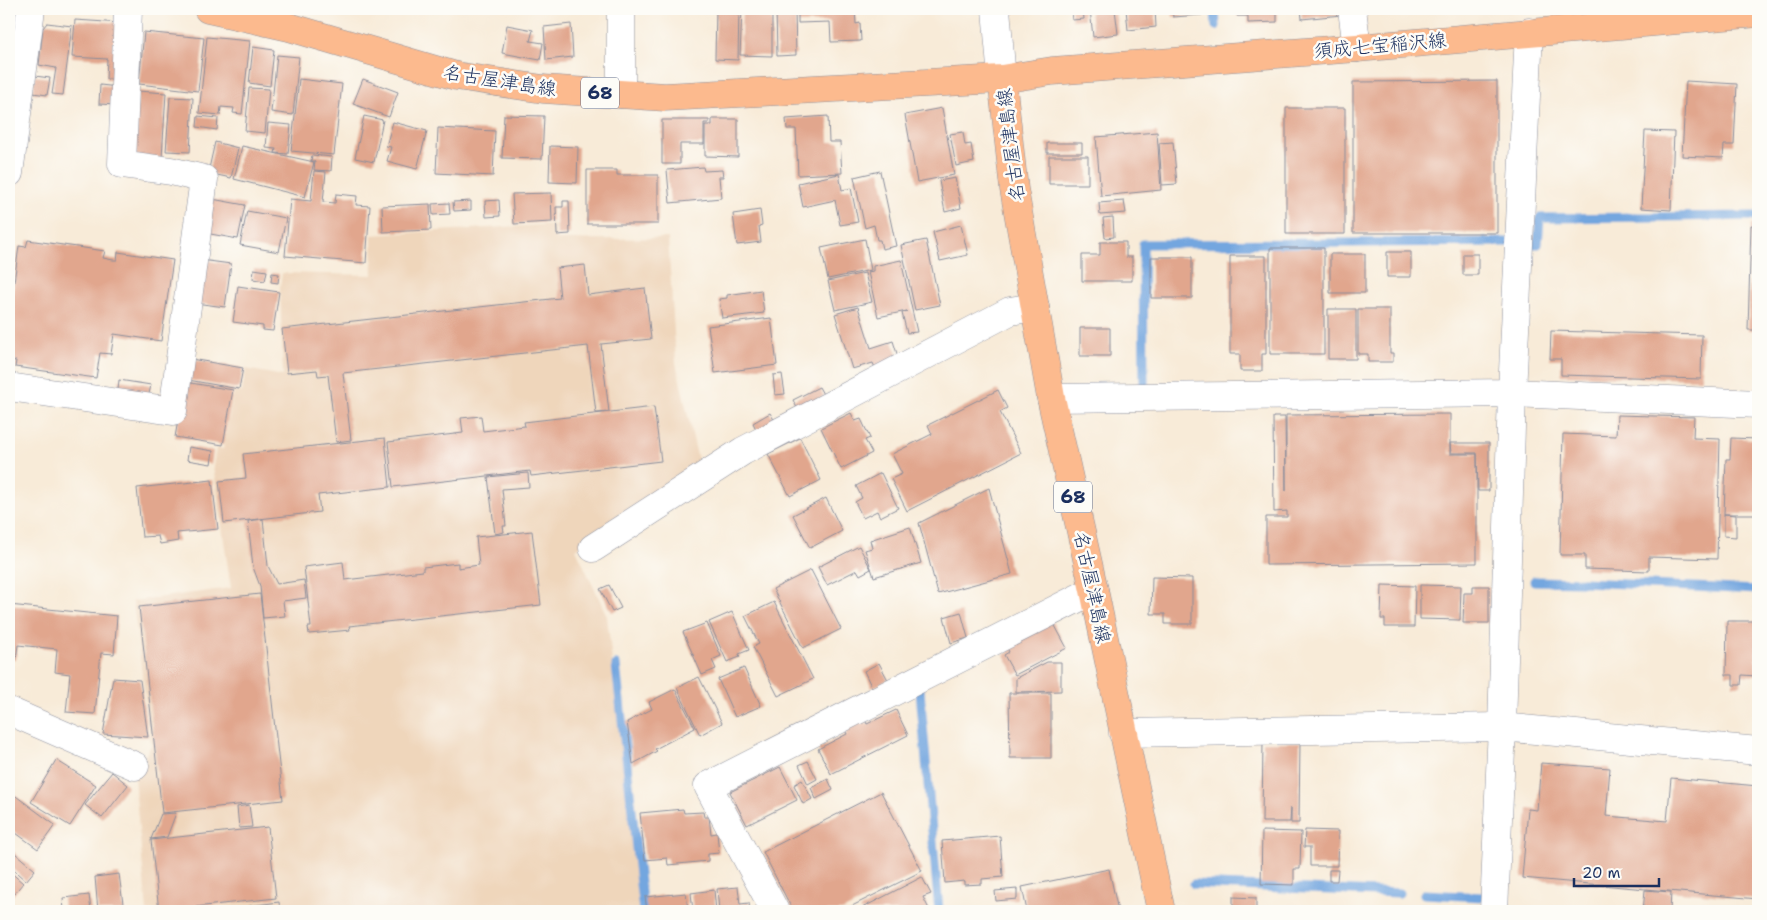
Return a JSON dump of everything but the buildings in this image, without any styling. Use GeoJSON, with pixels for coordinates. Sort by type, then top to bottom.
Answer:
{"type":"FeatureCollection","features":[{"type":"Feature","properties":{"kind":"main road","name":"名古屋津島線"},"geometry":{"type":"LineString","coordinates":[[208,9],[290,27],[456,76],[543,90],[665,97],[1002,79],[1014,189],[1051,398],[1094,590],[1161,911]]}},
{"type":"Feature","properties":{"kind":"main road","name":"須成七宝稲沢線"},"geometry":{"type":"LineString","coordinates":[[1002,79],[1052,71],[1357,48],[1758,13]]}},
{"type":"Feature","properties":{"kind":"street"},"geometry":{"type":"LineString","coordinates":[[9,173],[31,9]]}},
{"type":"Feature","properties":{"kind":"street"},"geometry":{"type":"LineString","coordinates":[[9,387],[173,411],[204,178],[122,164],[128,9]]}},
{"type":"Feature","properties":{"kind":"street"},"geometry":{"type":"LineString","coordinates":[[621,9],[621,94]]}},
{"type":"Feature","properties":{"kind":"street"},"geometry":{"type":"LineString","coordinates":[[996,9],[1002,79]]}},
{"type":"Feature","properties":{"kind":"street"},"geometry":{"type":"LineString","coordinates":[[1352,9],[1357,48]]}},
{"type":"Feature","properties":{"kind":"street"},"geometry":{"type":"LineString","coordinates":[[1494,911],[1502,727],[1512,393],[1529,32]]}},
{"type":"Feature","properties":{"kind":"street"},"geometry":{"type":"LineString","coordinates":[[593,548],[743,451],[1010,311],[1034,307]]}},
{"type":"Feature","properties":{"kind":"street"},"geometry":{"type":"LineString","coordinates":[[1051,398],[1512,393],[1758,404]]}},
{"type":"Feature","properties":{"kind":"street"},"geometry":{"type":"LineString","coordinates":[[775,911],[708,786],[1094,590]]}},
{"type":"Feature","properties":{"kind":"street"},"geometry":{"type":"LineString","coordinates":[[9,711],[135,766]]}},
{"type":"Feature","properties":{"kind":"street"},"geometry":{"type":"LineString","coordinates":[[1123,733],[1502,727],[1758,751]]}},
{"type":"Feature","properties":{"kind":"shaded area"},"geometry":{"type":"Polygon","coordinates":[[[555,224],[556,240],[668,238],[676,363],[700,469],[576,549],[607,616],[640,911],[147,911],[134,776],[151,745],[133,601],[231,588],[213,466],[216,448],[223,449],[234,391],[242,392],[246,369],[283,376],[280,288],[282,273],[373,275],[372,235],[555,224]]]}},
{"type":"Feature","properties":{"kind":"waterway"},"geometry":{"type":"LineString","coordinates":[[1215,9],[1216,26]]}},
{"type":"Feature","properties":{"kind":"waterway"},"geometry":{"type":"LineString","coordinates":[[1533,244],[1538,244],[1540,218],[1758,216]]}},
{"type":"Feature","properties":{"kind":"waterway"},"geometry":{"type":"LineString","coordinates":[[1144,386],[1143,244],[1510,242]]}},
{"type":"Feature","properties":{"kind":"waterway"},"geometry":{"type":"LineString","coordinates":[[1534,581],[1758,590]]}},
{"type":"Feature","properties":{"kind":"waterway"},"geometry":{"type":"LineString","coordinates":[[616,665],[643,911]]}},
{"type":"Feature","properties":{"kind":"waterway"},"geometry":{"type":"LineString","coordinates":[[920,691],[939,911]]}},
{"type":"Feature","properties":{"kind":"waterway"},"geometry":{"type":"LineString","coordinates":[[1194,884],[1399,893]]}},
{"type":"Feature","properties":{"kind":"waterway"},"geometry":{"type":"LineString","coordinates":[[1424,894],[1483,897]]}}]}
